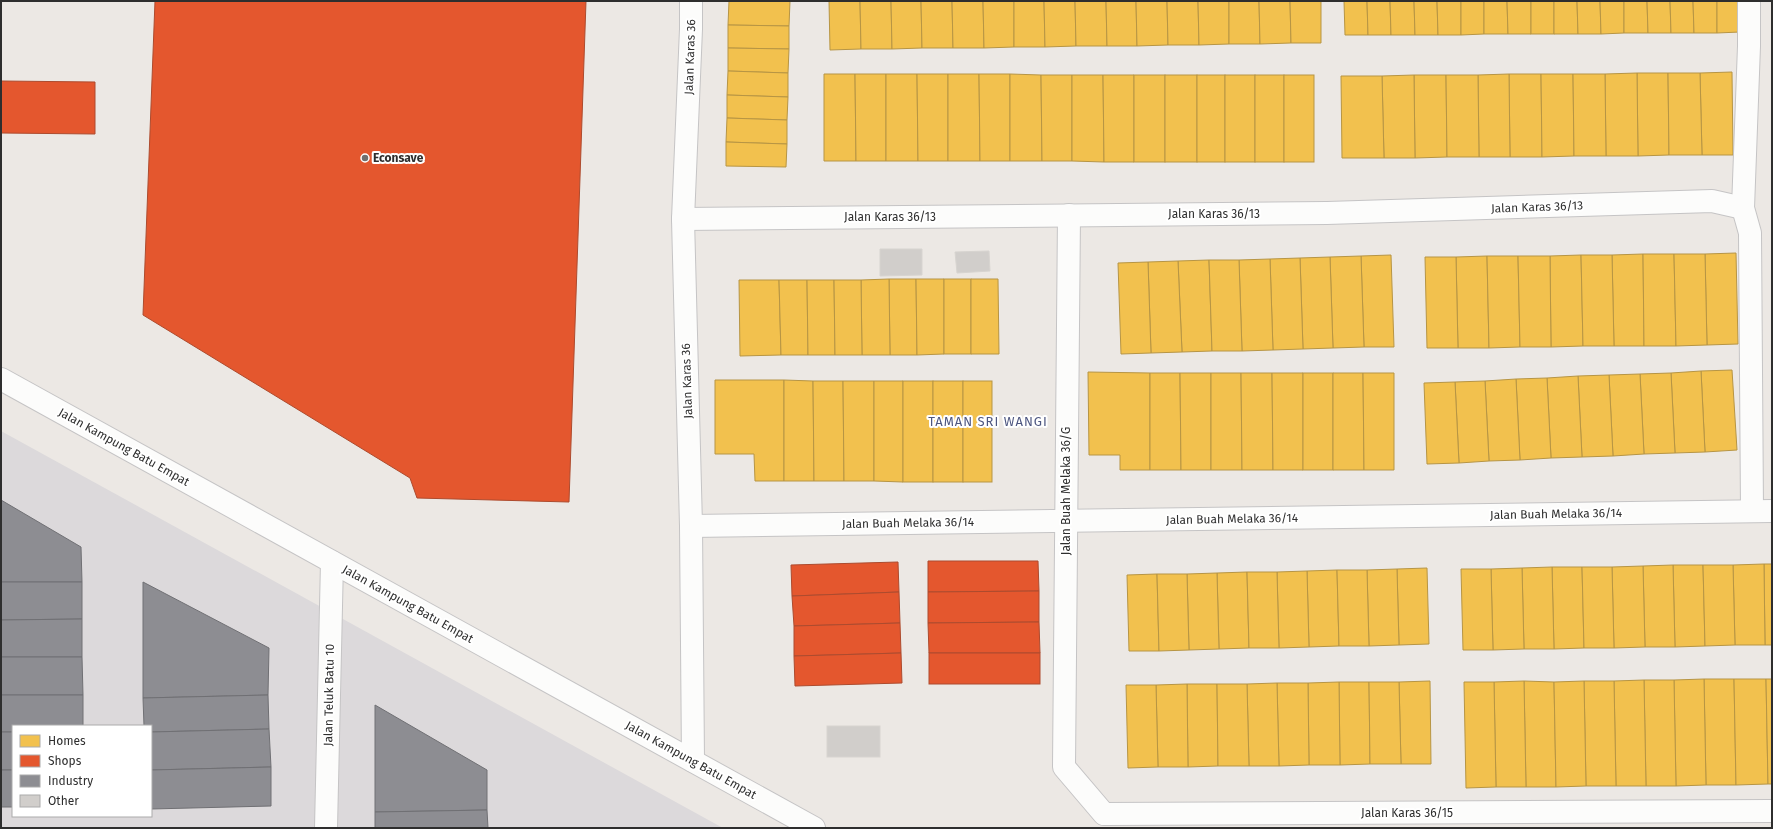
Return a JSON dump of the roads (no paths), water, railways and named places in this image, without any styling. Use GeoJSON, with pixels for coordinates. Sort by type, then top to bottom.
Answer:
{"type":"FeatureCollection","features":[{"type":"Feature","properties":{"kind":"street","name":"Jalan Karas 36"},"geometry":{"type":"LineString","coordinates":[[691,1],[683,219],[692,526],[693,761]]}},
{"type":"Feature","properties":{"kind":"street"},"geometry":{"type":"LineString","coordinates":[[1749,1],[1749,54],[1743,208],[1750,233],[1762,511]]}},
{"type":"Feature","properties":{"kind":"street","name":"Jalan Karas 36/13"},"geometry":{"type":"LineString","coordinates":[[683,219],[1327,213],[1712,201],[1743,208]]}},
{"type":"Feature","properties":{"kind":"street","name":"Jalan Buah Melaka 36/G"},"geometry":{"type":"LineString","coordinates":[[1064,767],[1069,215]]}},
{"type":"Feature","properties":{"kind":"street","name":"Jalan Kampung Batu Empat"},"geometry":{"type":"LineString","coordinates":[[1,379],[814,828]]}},
{"type":"Feature","properties":{"kind":"street","name":"Jalan Buah Melaka 36/14"},"geometry":{"type":"LineString","coordinates":[[692,526],[1762,511]]}},
{"type":"Feature","properties":{"kind":"street","name":"Jalan Teluk Batu 10"},"geometry":{"type":"LineString","coordinates":[[326,828],[332,562]]}},
{"type":"Feature","properties":{"kind":"street","name":"Jalan Karas 36/15"},"geometry":{"type":"LineString","coordinates":[[1064,767],[1104,814],[1578,820],[1772,810]]}},
{"type":"Feature","properties":{"kind":"place","name":"Econsave"},"geometry":{"type":"Point","coordinates":[365,158]}},
{"type":"Feature","properties":{"kind":"district","name":"TAMAN SRI WANGI"},"geometry":{"type":"Point","coordinates":[988,421]}}]}
